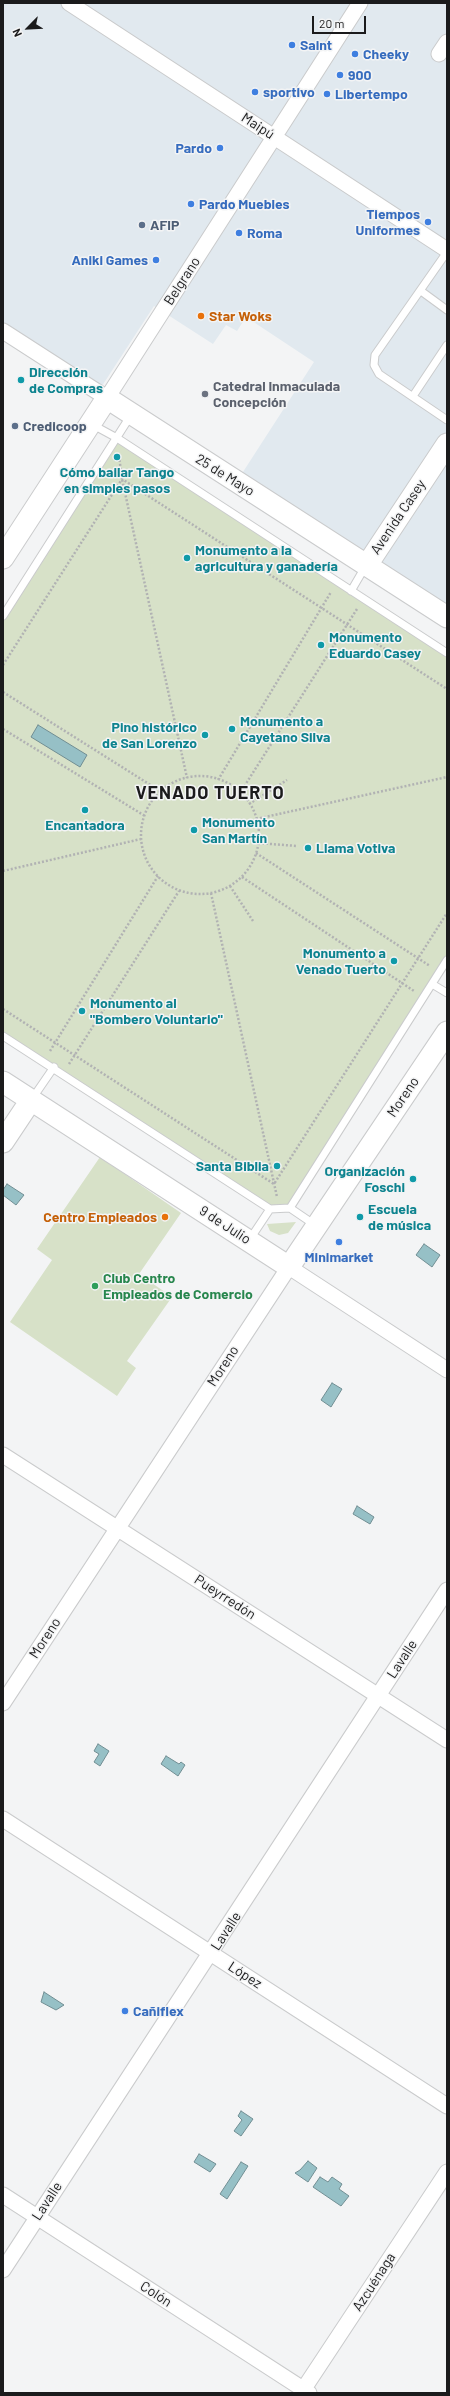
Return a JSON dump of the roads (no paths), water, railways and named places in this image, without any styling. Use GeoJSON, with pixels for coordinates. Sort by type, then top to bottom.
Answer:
{"type":"FeatureCollection","features":[{"type":"Feature","properties":{"kind":"main road","name":"25 de Mayo"},"geometry":{"type":"LineString","coordinates":[[107,398],[131,415],[447,617]]}},
{"type":"Feature","properties":{"kind":"main road","name":"Belgrano"},"geometry":{"type":"LineString","coordinates":[[3,558],[107,398]]}},
{"type":"Feature","properties":{"kind":"main road","name":"Avenida Casey"},"geometry":{"type":"LineString","coordinates":[[366,565],[447,444]]}},
{"type":"Feature","properties":{"kind":"main road","name":"Moreno"},"geometry":{"type":"LineString","coordinates":[[289,1266],[447,1032]]}},
{"type":"Feature","properties":{"kind":"main road","name":"9 de Julio"},"geometry":{"type":"LineString","coordinates":[[3,1082],[289,1266]]}},
{"type":"Feature","properties":{"kind":"main road"},"geometry":{"type":"LineString","coordinates":[[3,1142],[31,1100]]}},
{"type":"Feature","properties":{"kind":"street","name":"Maipú"},"geometry":{"type":"LineString","coordinates":[[69,3],[447,251]]}},
{"type":"Feature","properties":{"kind":"street","name":"Belgrano"},"geometry":{"type":"LineString","coordinates":[[107,398],[360,3]]}},
{"type":"Feature","properties":{"kind":"street","name":"25 de Mayo"},"geometry":{"type":"LineString","coordinates":[[3,332],[107,398]]}},
{"type":"Feature","properties":{"kind":"street","name":"9 de Julio"},"geometry":{"type":"LineString","coordinates":[[289,1266],[447,1370]]}},
{"type":"Feature","properties":{"kind":"street","name":"Moreno"},"geometry":{"type":"LineString","coordinates":[[3,1704],[116,1527],[289,1266]]}},
{"type":"Feature","properties":{"kind":"street","name":"Pueyrredón"},"geometry":{"type":"LineString","coordinates":[[3,1455],[447,1740]]}},
{"type":"Feature","properties":{"kind":"street","name":"Lavalle"},"geometry":{"type":"LineString","coordinates":[[3,2270],[37,2216],[211,1954],[447,1590]]}},
{"type":"Feature","properties":{"kind":"street","name":"López"},"geometry":{"type":"LineString","coordinates":[[3,1819],[447,2106]]}},
{"type":"Feature","properties":{"kind":"street","name":"Azcuénaga"},"geometry":{"type":"LineString","coordinates":[[304,2392],[447,2172]]}},
{"type":"Feature","properties":{"kind":"street","name":"Colón"},"geometry":{"type":"LineString","coordinates":[[3,2194],[304,2392]]}},
{"type":"Feature","properties":{"kind":"lane"},"geometry":{"type":"LineString","coordinates":[[447,251],[421,291],[375,355],[374,364],[379,374],[447,420]]}},
{"type":"Feature","properties":{"kind":"lane"},"geometry":{"type":"LineString","coordinates":[[421,291],[447,310]]}},
{"type":"Feature","properties":{"kind":"lane"},"geometry":{"type":"LineString","coordinates":[[413,396],[447,345]]}},
{"type":"Feature","properties":{"kind":"lane"},"geometry":{"type":"LineString","coordinates":[[3,616],[131,415]]}},
{"type":"Feature","properties":{"kind":"lane"},"geometry":{"type":"LineString","coordinates":[[91,423],[117,438],[447,653]]}},
{"type":"Feature","properties":{"kind":"lane","name":"Avenida Casey"},"geometry":{"type":"LineString","coordinates":[[351,591],[366,565]]}},
{"type":"Feature","properties":{"kind":"lane"},"geometry":{"type":"LineString","coordinates":[[290,1208],[447,960]]}},
{"type":"Feature","properties":{"kind":"lane"},"geometry":{"type":"LineString","coordinates":[[432,984],[447,993]]}},
{"type":"Feature","properties":{"kind":"lane"},"geometry":{"type":"LineString","coordinates":[[3,1036],[270,1209],[290,1208],[316,1226]]}},
{"type":"Feature","properties":{"kind":"lane"},"geometry":{"type":"LineString","coordinates":[[31,1100],[54,1068]]}},
{"type":"Feature","properties":{"kind":"lane"},"geometry":{"type":"LineString","coordinates":[[249,1240],[270,1209]]}},
{"type":"Feature","properties":{"kind":"water"},"geometry":{"type":"Polygon","coordinates":[[[38,725],[87,755],[80,767],[31,737],[38,725]]]}},
{"type":"Feature","properties":{"kind":"water"},"geometry":{"type":"Polygon","coordinates":[[[7,1184],[24,1195],[16,1205],[3,1195],[3,1190],[7,1184]]]}},
{"type":"Feature","properties":{"kind":"water"},"geometry":{"type":"Polygon","coordinates":[[[424,1244],[440,1255],[432,1267],[416,1255],[424,1244]]]}},
{"type":"Feature","properties":{"kind":"water"},"geometry":{"type":"Polygon","coordinates":[[[332,1383],[342,1389],[331,1407],[321,1400],[332,1383]]]}},
{"type":"Feature","properties":{"kind":"water"},"geometry":{"type":"Polygon","coordinates":[[[357,1506],[374,1517],[370,1524],[353,1514],[357,1506]]]}},
{"type":"Feature","properties":{"kind":"water"},"geometry":{"type":"Polygon","coordinates":[[[98,1744],[109,1751],[100,1766],[94,1762],[99,1754],[94,1751],[98,1744]]]}},
{"type":"Feature","properties":{"kind":"water"},"geometry":{"type":"Polygon","coordinates":[[[166,1756],[179,1764],[181,1762],[185,1765],[178,1776],[161,1764],[166,1756]]]}},
{"type":"Feature","properties":{"kind":"water"},"geometry":{"type":"Polygon","coordinates":[[[44,1992],[64,2005],[56,2010],[41,2002],[44,1992]]]}},
{"type":"Feature","properties":{"kind":"water"},"geometry":{"type":"Polygon","coordinates":[[[241,2111],[253,2119],[241,2136],[234,2131],[242,2120],[238,2116],[241,2111]]]}},
{"type":"Feature","properties":{"kind":"water"},"geometry":{"type":"Polygon","coordinates":[[[199,2154],[216,2164],[210,2172],[194,2162],[199,2154]]]}},
{"type":"Feature","properties":{"kind":"water"},"geometry":{"type":"Polygon","coordinates":[[[308,2161],[317,2168],[308,2182],[295,2173],[308,2161]]]}},
{"type":"Feature","properties":{"kind":"water"},"geometry":{"type":"Polygon","coordinates":[[[241,2162],[248,2166],[227,2199],[220,2194],[241,2162]]]}},
{"type":"Feature","properties":{"kind":"water"},"geometry":{"type":"Polygon","coordinates":[[[320,2177],[328,2182],[332,2177],[342,2184],[339,2189],[349,2196],[341,2206],[313,2187],[320,2177]]]}},
{"type":"Feature","properties":{"kind":"place","name":"Saint"},"geometry":{"type":"Point","coordinates":[292,45]}},
{"type":"Feature","properties":{"kind":"place","name":"Cheeky"},"geometry":{"type":"Point","coordinates":[355,54]}},
{"type":"Feature","properties":{"kind":"place","name":"900"},"geometry":{"type":"Point","coordinates":[340,75]}},
{"type":"Feature","properties":{"kind":"place","name":"sportivo"},"geometry":{"type":"Point","coordinates":[255,92]}},
{"type":"Feature","properties":{"kind":"place","name":"Libertempo"},"geometry":{"type":"Point","coordinates":[327,94]}},
{"type":"Feature","properties":{"kind":"place","name":"Pardo"},"geometry":{"type":"Point","coordinates":[220,148]}},
{"type":"Feature","properties":{"kind":"place","name":"Pardo Muebles"},"geometry":{"type":"Point","coordinates":[191,204]}},
{"type":"Feature","properties":{"kind":"place","name":"Tiempos Uniformes"},"geometry":{"type":"Point","coordinates":[428,222]}},
{"type":"Feature","properties":{"kind":"place","name":"AFIP"},"geometry":{"type":"Point","coordinates":[142,225]}},
{"type":"Feature","properties":{"kind":"place","name":"Roma"},"geometry":{"type":"Point","coordinates":[239,233]}},
{"type":"Feature","properties":{"kind":"place","name":"Aniki Games"},"geometry":{"type":"Point","coordinates":[156,260]}},
{"type":"Feature","properties":{"kind":"place","name":"Star Woks"},"geometry":{"type":"Point","coordinates":[201,316]}},
{"type":"Feature","properties":{"kind":"place","name":"Dirección de Compras"},"geometry":{"type":"Point","coordinates":[21,380]}},
{"type":"Feature","properties":{"kind":"place","name":"Catedral Inmaculada Concepción"},"geometry":{"type":"Point","coordinates":[205,394]}},
{"type":"Feature","properties":{"kind":"place","name":"Credicoop"},"geometry":{"type":"Point","coordinates":[15,426]}},
{"type":"Feature","properties":{"kind":"place","name":"Cómo bailar Tango en simples pasos"},"geometry":{"type":"Point","coordinates":[117,457]}},
{"type":"Feature","properties":{"kind":"place","name":"Monumento a la agricultura y ganadería"},"geometry":{"type":"Point","coordinates":[187,558]}},
{"type":"Feature","properties":{"kind":"place","name":"Monumento Eduardo Casey"},"geometry":{"type":"Point","coordinates":[321,645]}},
{"type":"Feature","properties":{"kind":"place","name":"Monumento a Cayetano Silva"},"geometry":{"type":"Point","coordinates":[232,729]}},
{"type":"Feature","properties":{"kind":"place","name":"Pino histórico de San Lorenzo"},"geometry":{"type":"Point","coordinates":[205,735]}},
{"type":"Feature","properties":{"kind":"place","name":"Encantadora"},"geometry":{"type":"Point","coordinates":[85,810]}},
{"type":"Feature","properties":{"kind":"place","name":"Monumento San Martín"},"geometry":{"type":"Point","coordinates":[194,830]}},
{"type":"Feature","properties":{"kind":"place","name":"Llama Votiva"},"geometry":{"type":"Point","coordinates":[308,848]}},
{"type":"Feature","properties":{"kind":"place","name":"Monumento a Venado Tuerto"},"geometry":{"type":"Point","coordinates":[394,961]}},
{"type":"Feature","properties":{"kind":"place","name":"Monumento al \"Bombero Voluntario\""},"geometry":{"type":"Point","coordinates":[82,1011]}},
{"type":"Feature","properties":{"kind":"place","name":"Santa Biblia"},"geometry":{"type":"Point","coordinates":[277,1166]}},
{"type":"Feature","properties":{"kind":"place","name":"Organización Foschi"},"geometry":{"type":"Point","coordinates":[413,1179]}},
{"type":"Feature","properties":{"kind":"place","name":"Centro Empleados"},"geometry":{"type":"Point","coordinates":[165,1217]}},
{"type":"Feature","properties":{"kind":"place","name":"Escuela de música"},"geometry":{"type":"Point","coordinates":[360,1217]}},
{"type":"Feature","properties":{"kind":"place","name":"Minimarket"},"geometry":{"type":"Point","coordinates":[339,1242]}},
{"type":"Feature","properties":{"kind":"place","name":"Club Centro Empleados de Comercio"},"geometry":{"type":"Point","coordinates":[95,1286]}},
{"type":"Feature","properties":{"kind":"place","name":"Cañiflex"},"geometry":{"type":"Point","coordinates":[125,2011]}},
{"type":"Feature","properties":{"kind":"district","name":"VENADO TUERTO"},"geometry":{"type":"Point","coordinates":[210,793]}}]}
